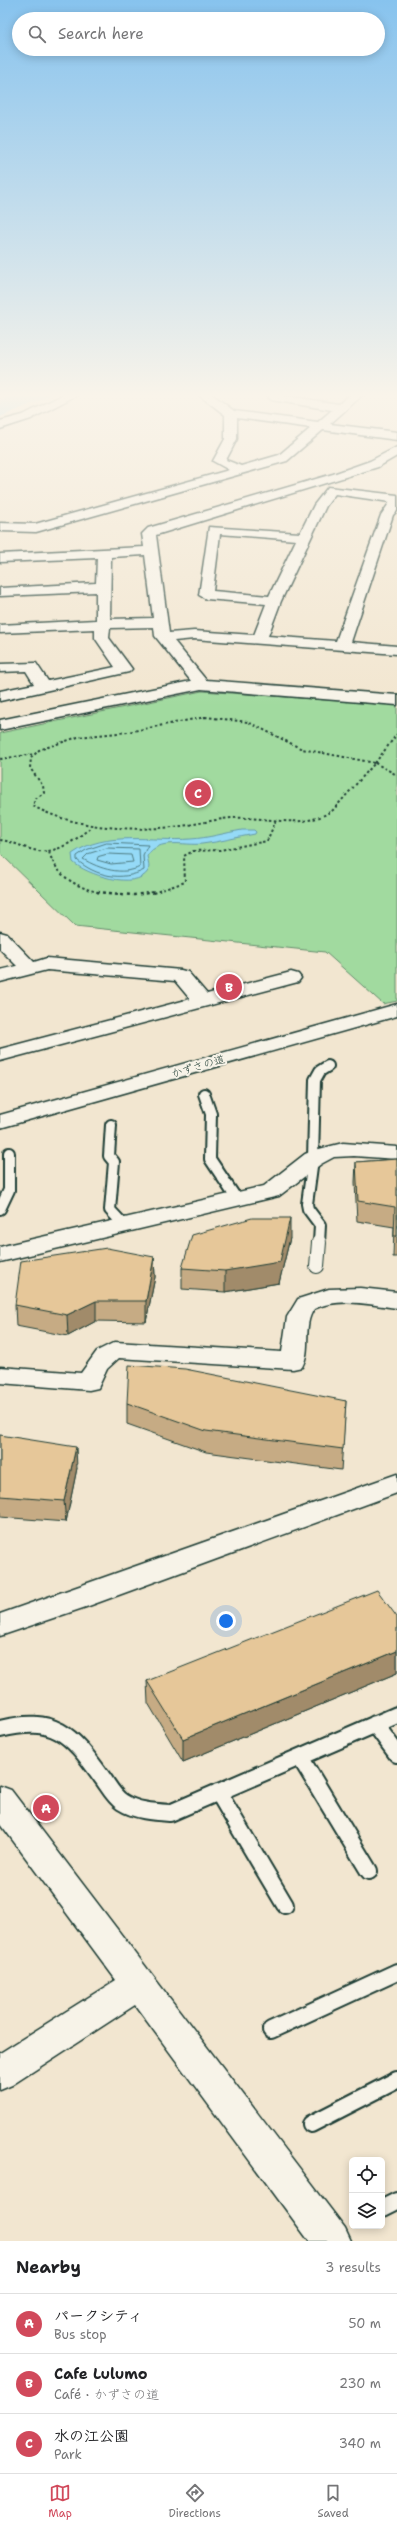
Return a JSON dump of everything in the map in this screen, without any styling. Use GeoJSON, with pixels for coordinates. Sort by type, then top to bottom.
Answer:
{"type":"FeatureCollection","features":[{"type":"Feature","properties":{"kind":"street"},"geometry":{"type":"LineString","coordinates":[[0,527],[36,528],[147,497]]}},
{"type":"Feature","properties":{"kind":"street"},"geometry":{"type":"LineString","coordinates":[[201,684],[164,638],[160,622],[149,534],[153,531],[270,497]]}},
{"type":"Feature","properties":{"kind":"street"},"geometry":{"type":"LineString","coordinates":[[259,640],[274,601],[304,537],[320,505],[327,497]]}},
{"type":"Feature","properties":{"kind":"street"},"geometry":{"type":"LineString","coordinates":[[342,646],[387,515],[397,501],[371,497]]}},
{"type":"Feature","properties":{"kind":"street"},"geometry":{"type":"LineString","coordinates":[[274,601],[206,595],[214,530],[304,537]]}},
{"type":"Feature","properties":{"kind":"street"},"geometry":{"type":"LineString","coordinates":[[0,558],[151,551]]}},
{"type":"Feature","properties":{"kind":"street"},"geometry":{"type":"LineString","coordinates":[[0,696],[124,669],[102,638],[104,554]]}},
{"type":"Feature","properties":{"kind":"street"},"geometry":{"type":"LineString","coordinates":[[0,592],[103,588]]}},
{"type":"Feature","properties":{"kind":"street"},"geometry":{"type":"LineString","coordinates":[[0,629],[160,622]]}},
{"type":"Feature","properties":{"kind":"street"},"geometry":{"type":"LineString","coordinates":[[164,638],[194,635],[397,650]]}},
{"type":"Feature","properties":{"kind":"street"},"geometry":{"type":"LineString","coordinates":[[0,668],[31,666],[44,687]]}},
{"type":"Feature","properties":{"kind":"street"},"geometry":{"type":"LineString","coordinates":[[0,726],[201,684],[397,700]]}},
{"type":"Feature","properties":{"kind":"street"},"geometry":{"type":"LineString","coordinates":[[0,938],[30,969]]}},
{"type":"Feature","properties":{"kind":"street"},"geometry":{"type":"LineString","coordinates":[[0,976],[47,964],[181,976],[203,1001]]}},
{"type":"Feature","properties":{"kind":"street"},"geometry":{"type":"LineString","coordinates":[[0,1055],[291,978]]}},
{"type":"Feature","properties":{"kind":"street","name":"かずさの道"},"geometry":{"type":"LineString","coordinates":[[0,1122],[397,1010]]}},
{"type":"Feature","properties":{"kind":"street"},"geometry":{"type":"LineString","coordinates":[[0,1255],[19,1249],[125,1226],[236,1198],[271,1191],[283,1186],[313,1159],[327,1152],[340,1150],[397,1153]]}},
{"type":"Feature","properties":{"kind":"street"},"geometry":{"type":"LineString","coordinates":[[0,1375],[89,1382],[94,1368],[104,1356],[116,1350],[294,1361],[300,1310],[309,1302],[333,1295],[397,1300]]}},
{"type":"Feature","properties":{"kind":"street"},"geometry":{"type":"LineString","coordinates":[[0,1625],[76,1600],[397,1484]]}},
{"type":"Feature","properties":{"kind":"street"},"geometry":{"type":"LineString","coordinates":[[0,1799],[332,2241]]}},
{"type":"Feature","properties":{"kind":"street"},"geometry":{"type":"LineString","coordinates":[[0,2073],[139,1984]]}},
{"type":"Feature","properties":{"kind":"lane"},"geometry":{"type":"LineString","coordinates":[[317,1266],[320,1226],[308,1209],[307,1204],[313,1159],[315,1080],[320,1071],[328,1066]]}},
{"type":"Feature","properties":{"kind":"lane"},"geometry":{"type":"LineString","coordinates":[[204,1094],[211,1114],[210,1158],[236,1198]]}},
{"type":"Feature","properties":{"kind":"lane"},"geometry":{"type":"LineString","coordinates":[[111,1125],[109,1156],[114,1162],[110,1210],[125,1226]]}},
{"type":"Feature","properties":{"kind":"lane"},"geometry":{"type":"LineString","coordinates":[[0,1209],[5,1203],[12,1176],[9,1153]]}},
{"type":"Feature","properties":{"kind":"lane"},"geometry":{"type":"LineString","coordinates":[[0,1729],[25,1723],[55,1726],[76,1741],[119,1800],[148,1812],[170,1813],[397,1715]]}},
{"type":"Feature","properties":{"kind":"lane"},"geometry":{"type":"LineString","coordinates":[[375,1724],[397,1754]]}},
{"type":"Feature","properties":{"kind":"lane"},"geometry":{"type":"LineString","coordinates":[[300,1757],[369,1871]]}},
{"type":"Feature","properties":{"kind":"lane"},"geometry":{"type":"LineString","coordinates":[[218,1792],[285,1905]]}},
{"type":"Feature","properties":{"kind":"lane"},"geometry":{"type":"LineString","coordinates":[[271,2030],[397,1972]]}},
{"type":"Feature","properties":{"kind":"lane"},"geometry":{"type":"LineString","coordinates":[[311,2124],[397,2080]]}},
{"type":"Feature","properties":{"kind":"path"},"geometry":{"type":"LineString","coordinates":[[0,758],[36,753],[57,743],[78,737],[128,732],[205,718],[248,722],[302,749],[376,763],[397,775]]}},
{"type":"Feature","properties":{"kind":"path"},"geometry":{"type":"LineString","coordinates":[[36,753],[31,758],[30,768],[43,786],[44,793],[35,799],[33,806],[66,822],[90,827],[174,827],[216,819],[242,818],[304,820],[324,816],[339,807],[376,763],[397,734]]}},
{"type":"Feature","properties":{"kind":"path"},"geometry":{"type":"LineString","coordinates":[[49,852],[50,859],[61,875],[73,884],[94,891],[119,894],[146,894],[185,882],[184,856],[193,851],[220,850],[267,841],[276,820]]}},
{"type":"Feature","properties":{"kind":"path"},"geometry":{"type":"LineString","coordinates":[[0,840],[11,840],[32,850],[49,852],[74,843],[90,827]]}},
{"type":"Feature","properties":{"kind":"green space"},"geometry":{"type":"Polygon","coordinates":[[[202,691],[397,705],[397,1001],[383,1004],[325,952],[75,926],[0,853],[0,733],[202,691]]]}},
{"type":"Feature","properties":{"kind":"water"},"geometry":{"type":"Polygon","coordinates":[[[242,830],[254,830],[256,832],[255,834],[209,843],[165,844],[158,846],[147,856],[149,865],[148,871],[142,877],[133,880],[122,880],[99,875],[79,867],[73,862],[72,854],[99,842],[114,839],[191,839],[210,837],[242,830]]]}},
{"type":"Feature","properties":{"kind":"building"},"geometry":{"type":"Polygon","coordinates":[[[397,1159],[397,1236],[394,1236],[395,1207],[358,1201],[356,1162],[397,1159]]]}},
{"type":"Feature","properties":{"kind":"building"},"geometry":{"type":"Polygon","coordinates":[[[252,1218],[290,1218],[280,1262],[225,1271],[182,1268],[192,1235],[252,1218]]]}},
{"type":"Feature","properties":{"kind":"building"},"geometry":{"type":"Polygon","coordinates":[[[107,1248],[154,1257],[146,1301],[96,1301],[67,1315],[15,1305],[21,1261],[107,1248]]]}},
{"type":"Feature","properties":{"kind":"building"},"geometry":{"type":"Polygon","coordinates":[[[129,1365],[185,1369],[346,1401],[343,1449],[206,1431],[127,1403],[129,1365]]]}},
{"type":"Feature","properties":{"kind":"building"},"geometry":{"type":"Polygon","coordinates":[[[0,1435],[76,1447],[64,1501],[0,1496],[0,1435]]]}},
{"type":"Feature","properties":{"kind":"building"},"geometry":{"type":"Polygon","coordinates":[[[377,1590],[397,1617],[397,1651],[183,1739],[147,1681],[377,1590]]]}},
{"type":"Feature","properties":{"kind":"place","name":"水の江公園"},"geometry":{"type":"Point","coordinates":[198,793]}},
{"type":"Feature","properties":{"kind":"place","name":"Cafe Lulumo"},"geometry":{"type":"Point","coordinates":[229,987]}},
{"type":"Feature","properties":{"kind":"place","name":"パークシティ"},"geometry":{"type":"Point","coordinates":[46,1808]}}]}
